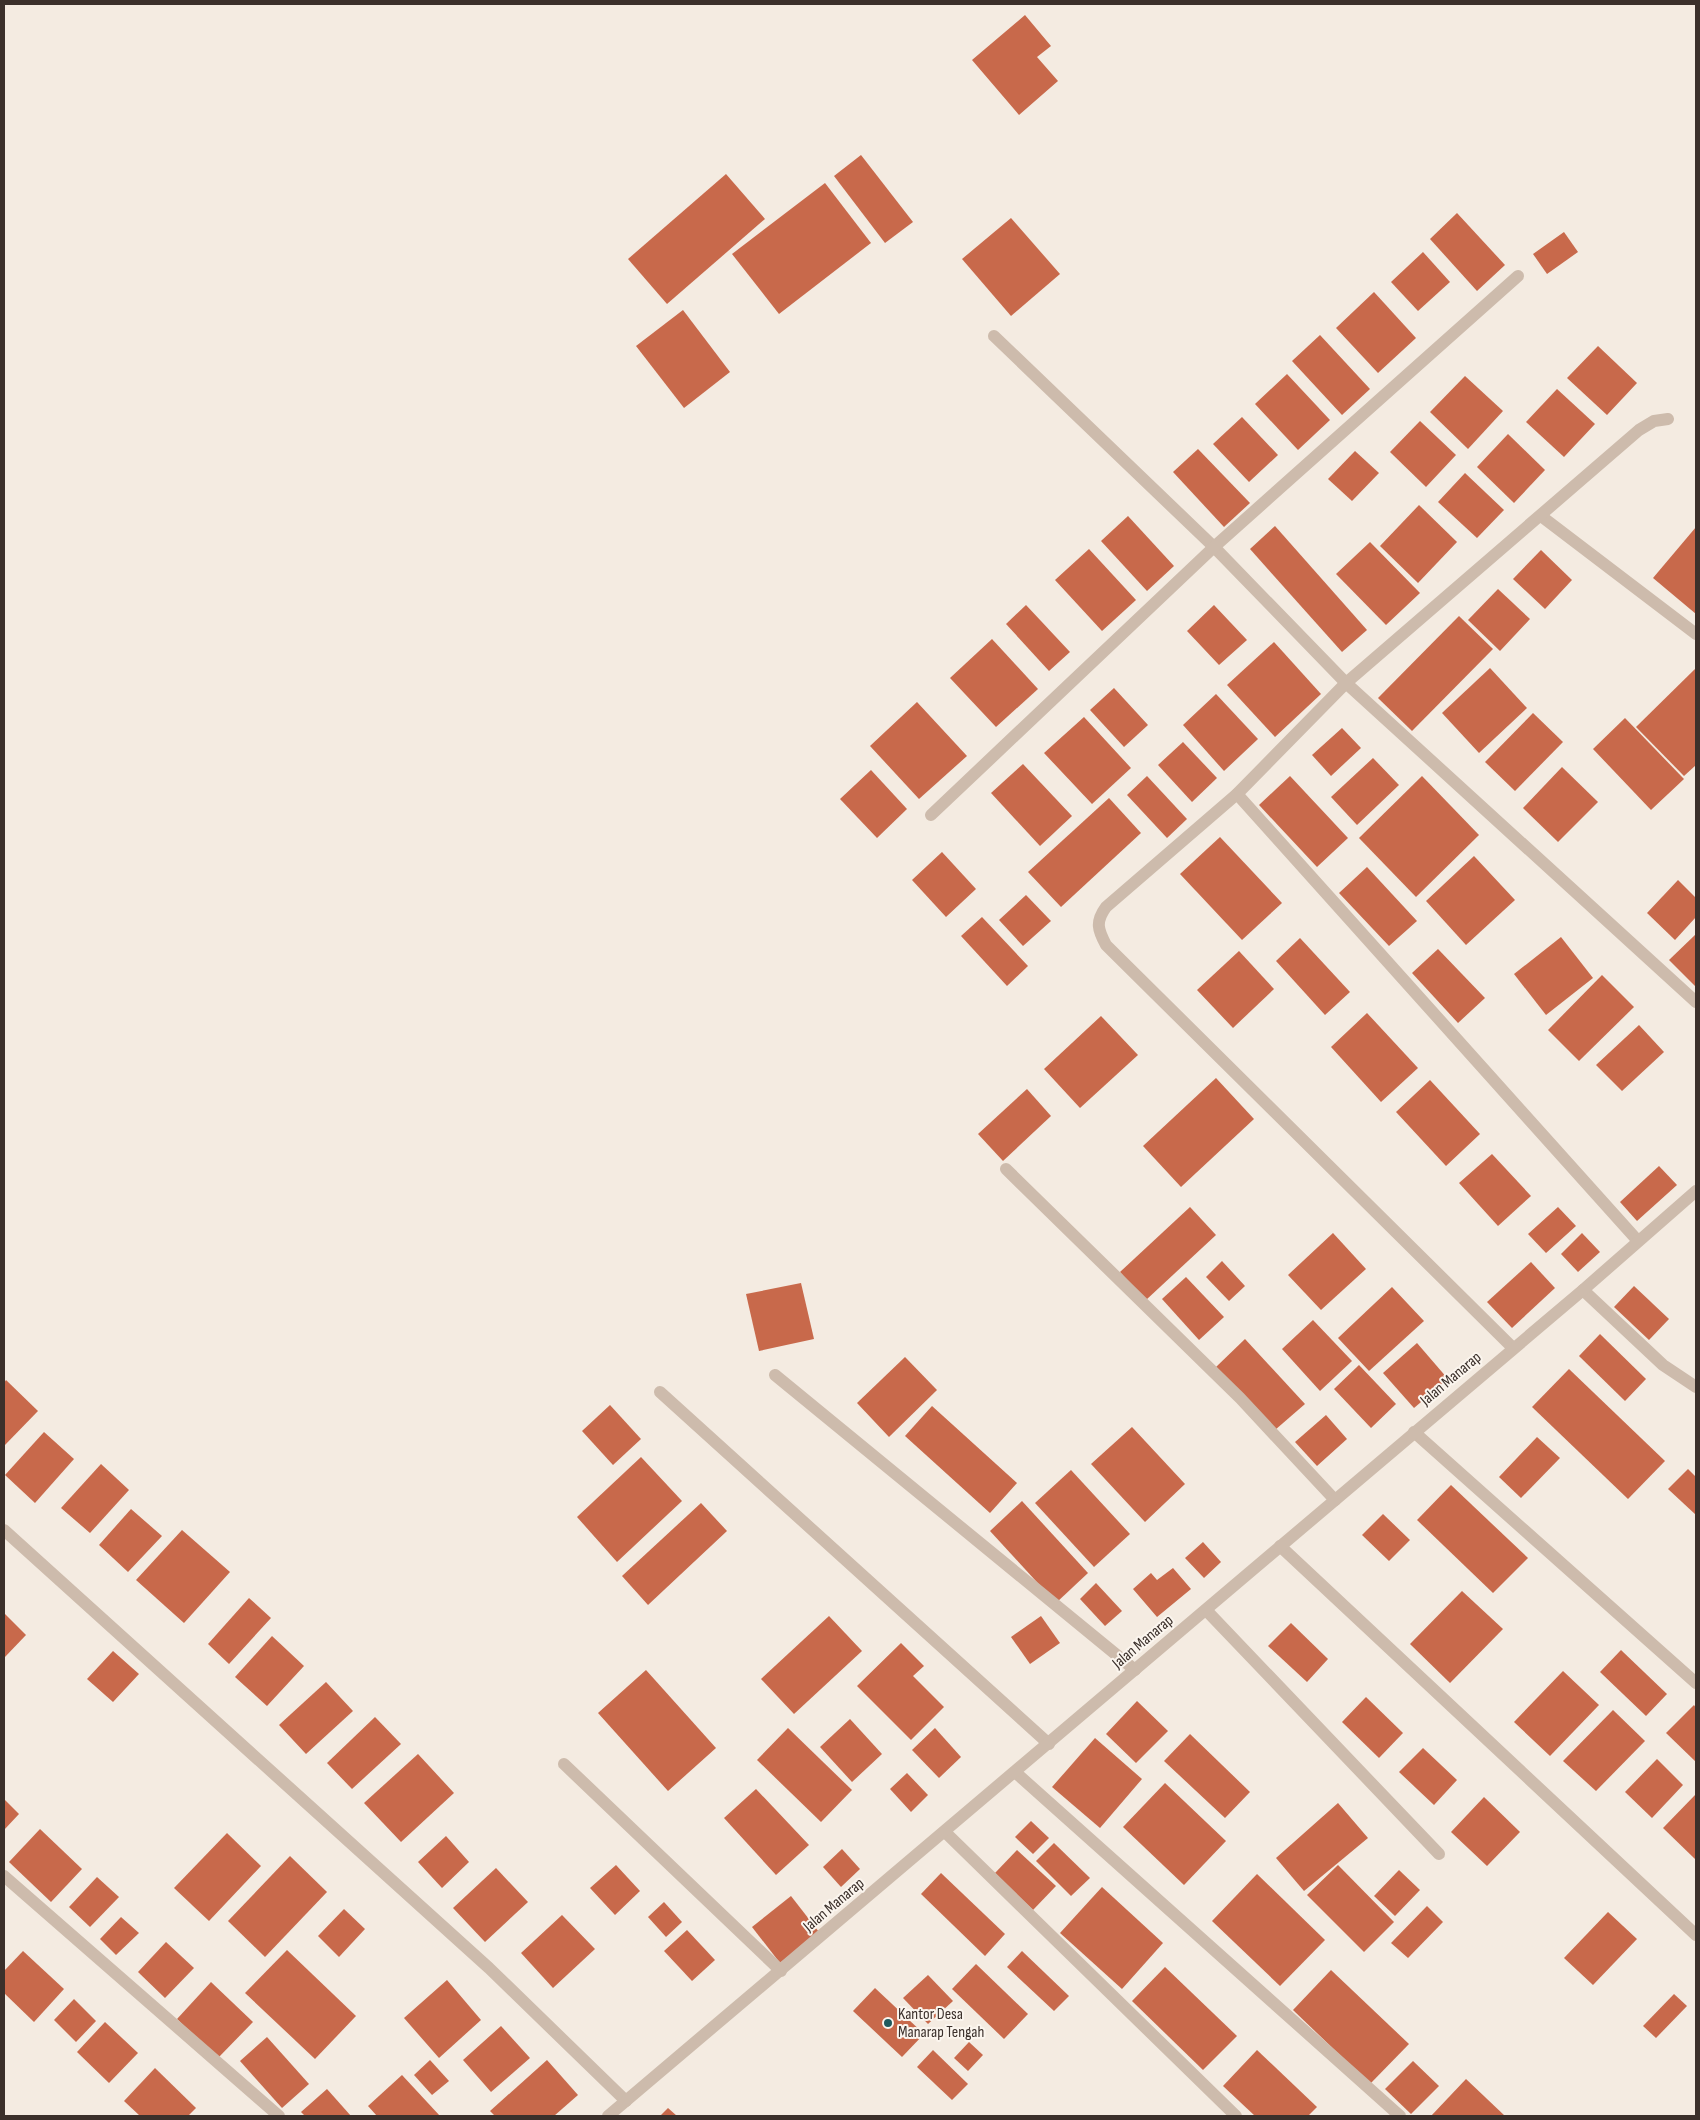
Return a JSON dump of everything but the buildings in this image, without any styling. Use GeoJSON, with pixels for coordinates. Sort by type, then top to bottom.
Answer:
{"type":"FeatureCollection","features":[{"type":"Feature","properties":{"kind":"street"},"geometry":{"type":"LineString","coordinates":[[931,815],[1214,547],[1518,276]]}},
{"type":"Feature","properties":{"kind":"street"},"geometry":{"type":"LineString","coordinates":[[994,336],[1214,547],[1346,683],[1696,1002]]}},
{"type":"Feature","properties":{"kind":"street"},"geometry":{"type":"LineString","coordinates":[[1513,1348],[1106,945],[1097,928],[1099,916],[1106,907],[1237,794],[1346,683],[1639,430],[1654,421],[1668,420]]}},
{"type":"Feature","properties":{"kind":"street"},"geometry":{"type":"LineString","coordinates":[[1541,516],[1696,634]]}},
{"type":"Feature","properties":{"kind":"street"},"geometry":{"type":"LineString","coordinates":[[1237,794],[1638,1241]]}},
{"type":"Feature","properties":{"kind":"street"},"geometry":{"type":"LineString","coordinates":[[1006,1169],[1240,1398],[1335,1500]]}},
{"type":"Feature","properties":{"kind":"street","name":"Jalan Manarap"},"geometry":{"type":"LineString","coordinates":[[608,2116],[1049,1744],[1583,1290],[1696,1191]]}},
{"type":"Feature","properties":{"kind":"street"},"geometry":{"type":"LineString","coordinates":[[1583,1290],[1664,1364],[1696,1387]]}},
{"type":"Feature","properties":{"kind":"street"},"geometry":{"type":"LineString","coordinates":[[775,1375],[1135,1670]]}},
{"type":"Feature","properties":{"kind":"street"},"geometry":{"type":"LineString","coordinates":[[660,1392],[1049,1744]]}},
{"type":"Feature","properties":{"kind":"street"},"geometry":{"type":"LineString","coordinates":[[1414,1432],[1696,1683]]}},
{"type":"Feature","properties":{"kind":"street"},"geometry":{"type":"LineString","coordinates":[[4,1530],[489,1968],[626,2101]]}},
{"type":"Feature","properties":{"kind":"street"},"geometry":{"type":"LineString","coordinates":[[1280,1546],[1696,1935]]}},
{"type":"Feature","properties":{"kind":"street"},"geometry":{"type":"LineString","coordinates":[[1206,1610],[1439,1854]]}},
{"type":"Feature","properties":{"kind":"street"},"geometry":{"type":"LineString","coordinates":[[564,1764],[781,1971]]}},
{"type":"Feature","properties":{"kind":"street"},"geometry":{"type":"LineString","coordinates":[[1015,1772],[1400,2116]]}},
{"type":"Feature","properties":{"kind":"street"},"geometry":{"type":"LineString","coordinates":[[944,1832],[1236,2116]]}},
{"type":"Feature","properties":{"kind":"street"},"geometry":{"type":"LineString","coordinates":[[4,1876],[279,2116]]}},
{"type":"Feature","properties":{"kind":"place","name":"Kantor Desa Manarap Tengah"},"geometry":{"type":"Point","coordinates":[888,2023]}}]}
